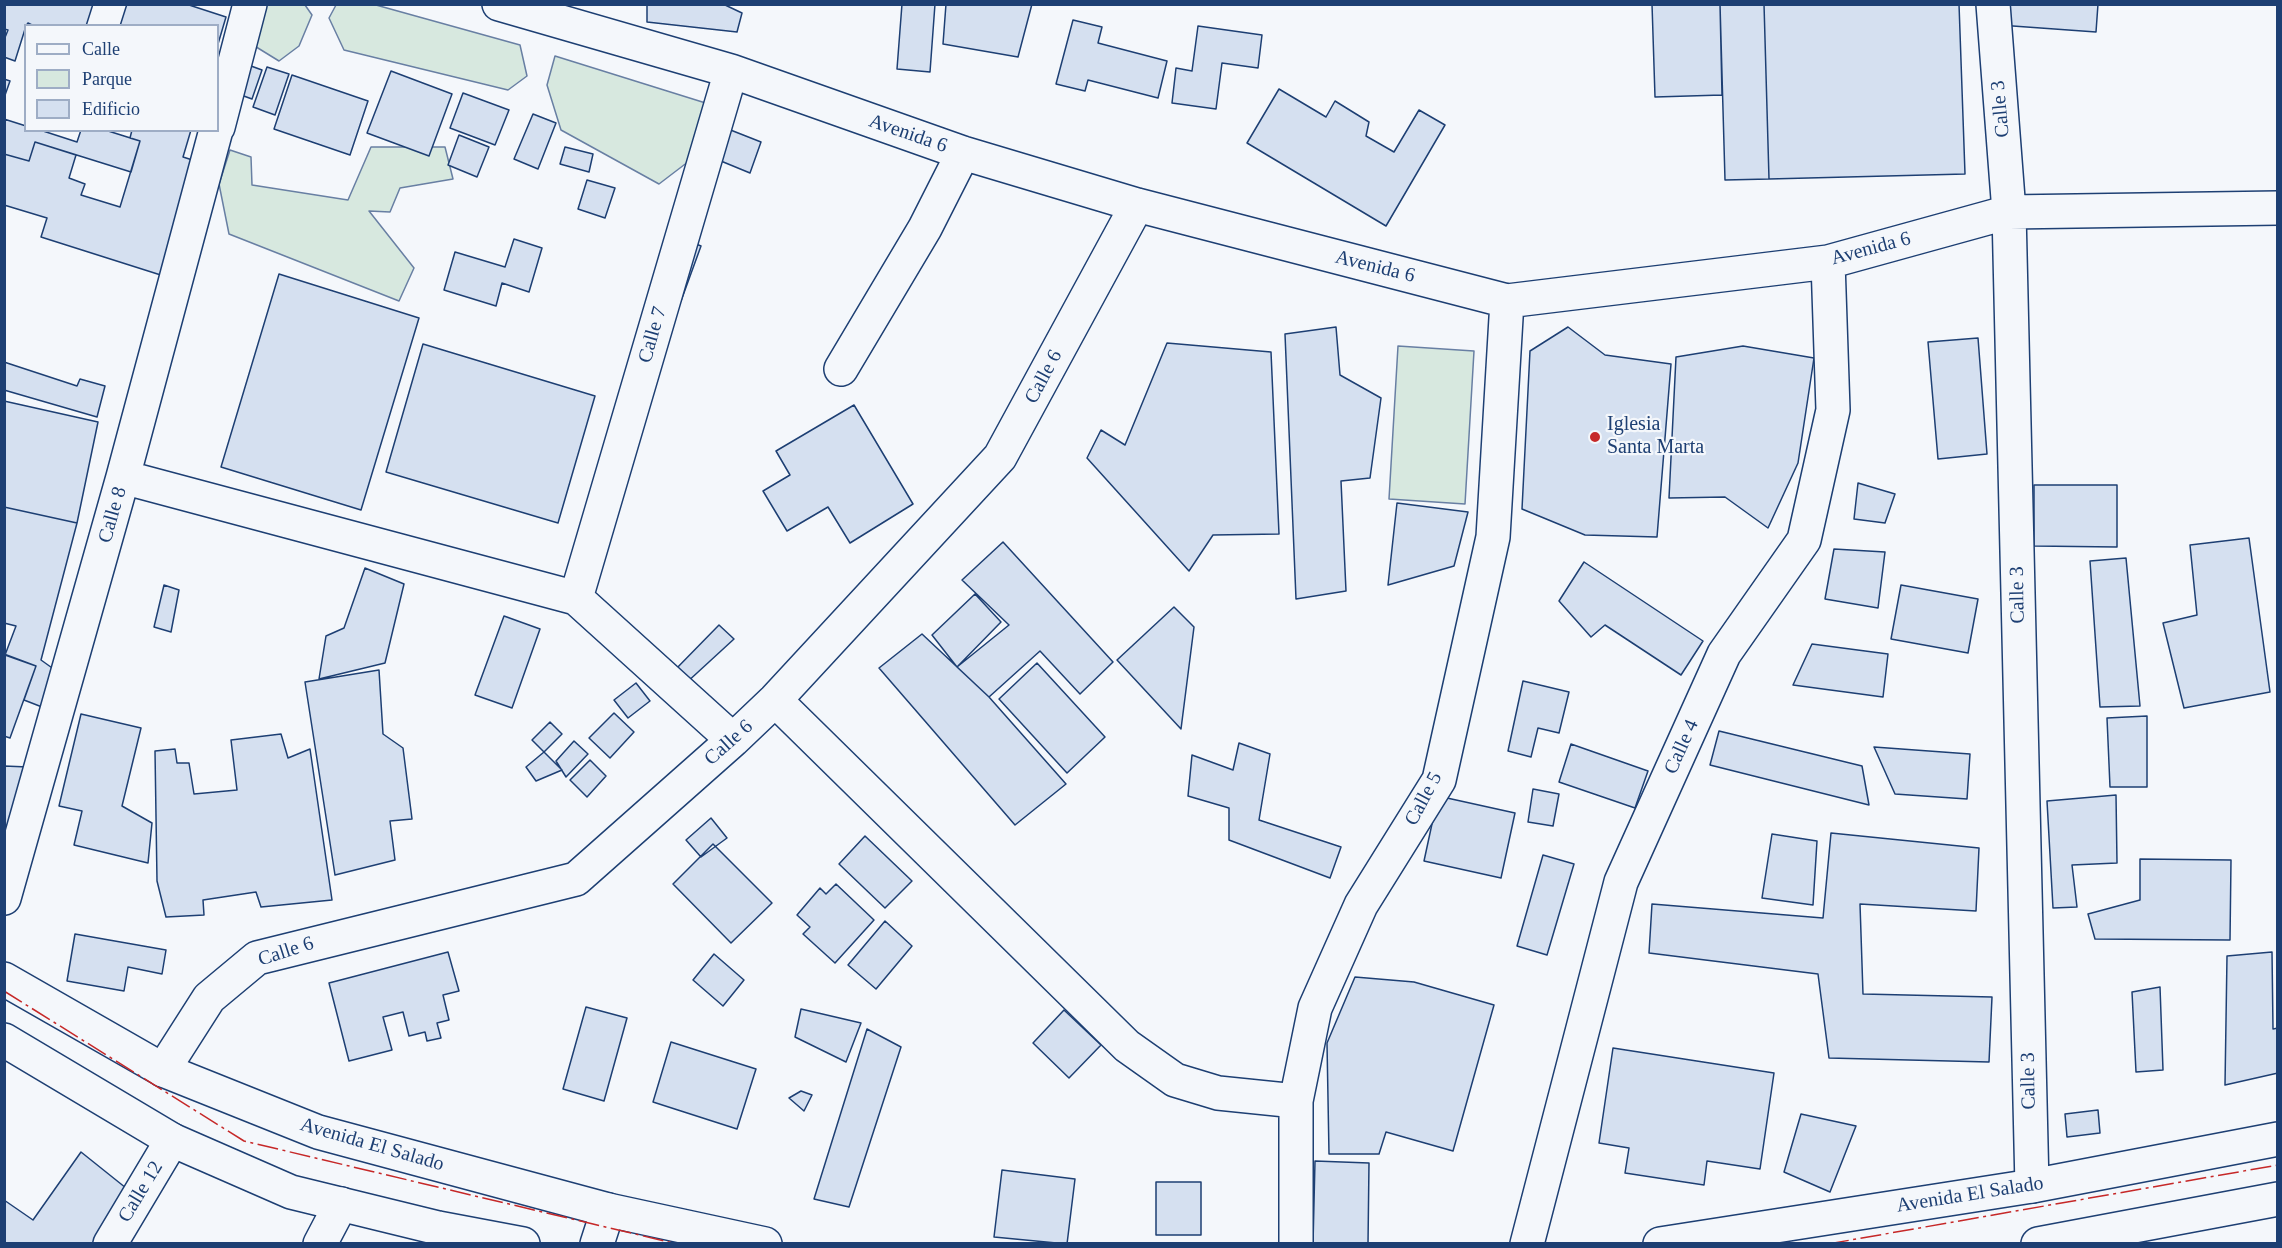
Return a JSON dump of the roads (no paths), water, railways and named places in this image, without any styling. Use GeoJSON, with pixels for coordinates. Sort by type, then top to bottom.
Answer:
{"type":"FeatureCollection","features":[{"type":"Feature","properties":{"kind":"street","name":"Calle 8"},"geometry":{"type":"LineString","coordinates":[[219,121],[250,4]]}},
{"type":"Feature","properties":{"kind":"street","name":"Avenida 6"},"geometry":{"type":"LineString","coordinates":[[499,4],[731,71],[963,153],[1137,205],[1507,301],[1828,262],[2009,212],[2277,208]]}},
{"type":"Feature","properties":{"kind":"street","name":"Calle 3"},"geometry":{"type":"LineString","coordinates":[[1993,4],[2009,212],[2032,1186]]}},
{"type":"Feature","properties":{"kind":"street","name":"Calle 7"},"geometry":{"type":"LineString","coordinates":[[576,598],[731,71]]}},
{"type":"Feature","properties":{"kind":"street","name":"Calle 8"},"geometry":{"type":"LineString","coordinates":[[4,898],[123,477],[216,132]]}},
{"type":"Feature","properties":{"kind":"street"},"geometry":{"type":"LineString","coordinates":[[841,369],[926,228],[963,153]]}},
{"type":"Feature","properties":{"kind":"street","name":"Calle 6"},"geometry":{"type":"LineString","coordinates":[[163,1070],[208,998],[257,958],[576,879],[733,740],[775,700],[1000,457],[1137,205]]}},
{"type":"Feature","properties":{"kind":"street","name":"Calle 4"},"geometry":{"type":"LineString","coordinates":[[1527,1244],[1621,882],[1725,654],[1804,540],[1833,410],[1828,262]]}},
{"type":"Feature","properties":{"kind":"street","name":"Calle 5"},"geometry":{"type":"LineString","coordinates":[[1296,1244],[1296,1101],[1315,1008],[1361,905],[1439,780],[1493,537],[1507,301]]}},
{"type":"Feature","properties":{"kind":"street"},"geometry":{"type":"LineString","coordinates":[[123,477],[576,598],[733,740]]}},
{"type":"Feature","properties":{"kind":"street"},"geometry":{"type":"LineString","coordinates":[[775,700],[1126,1046],[1175,1080],[1218,1093],[1296,1101]]}},
{"type":"Feature","properties":{"kind":"street","name":"Avenida El Salado"},"geometry":{"type":"LineString","coordinates":[[4,979],[163,1070],[318,1132],[608,1210],[765,1244]]}},
{"type":"Feature","properties":{"kind":"street"},"geometry":{"type":"LineString","coordinates":[[4,1040],[172,1140],[291,1192],[438,1228],[523,1244]]}},
{"type":"Feature","properties":{"kind":"street","name":"Avenida El Salado"},"geometry":{"type":"LineString","coordinates":[[1660,1244],[2032,1186],[2277,1138]]}},
{"type":"Feature","properties":{"kind":"street","name":"Calle 12"},"geometry":{"type":"LineString","coordinates":[[110,1244],[172,1140]]}},
{"type":"Feature","properties":{"kind":"street"},"geometry":{"type":"LineString","coordinates":[[2037,1244],[2277,1200]]}},
{"type":"Feature","properties":{"kind":"street"},"geometry":{"type":"LineString","coordinates":[[320,1244],[341,1204]]}},
{"type":"Feature","properties":{"kind":"street"},"geometry":{"type":"LineString","coordinates":[[597,1244],[608,1210]]}},
{"type":"Feature","properties":{"kind":"place","name":"Iglesia Santa Marta"},"geometry":{"type":"Point","coordinates":[1595,437]}}]}
